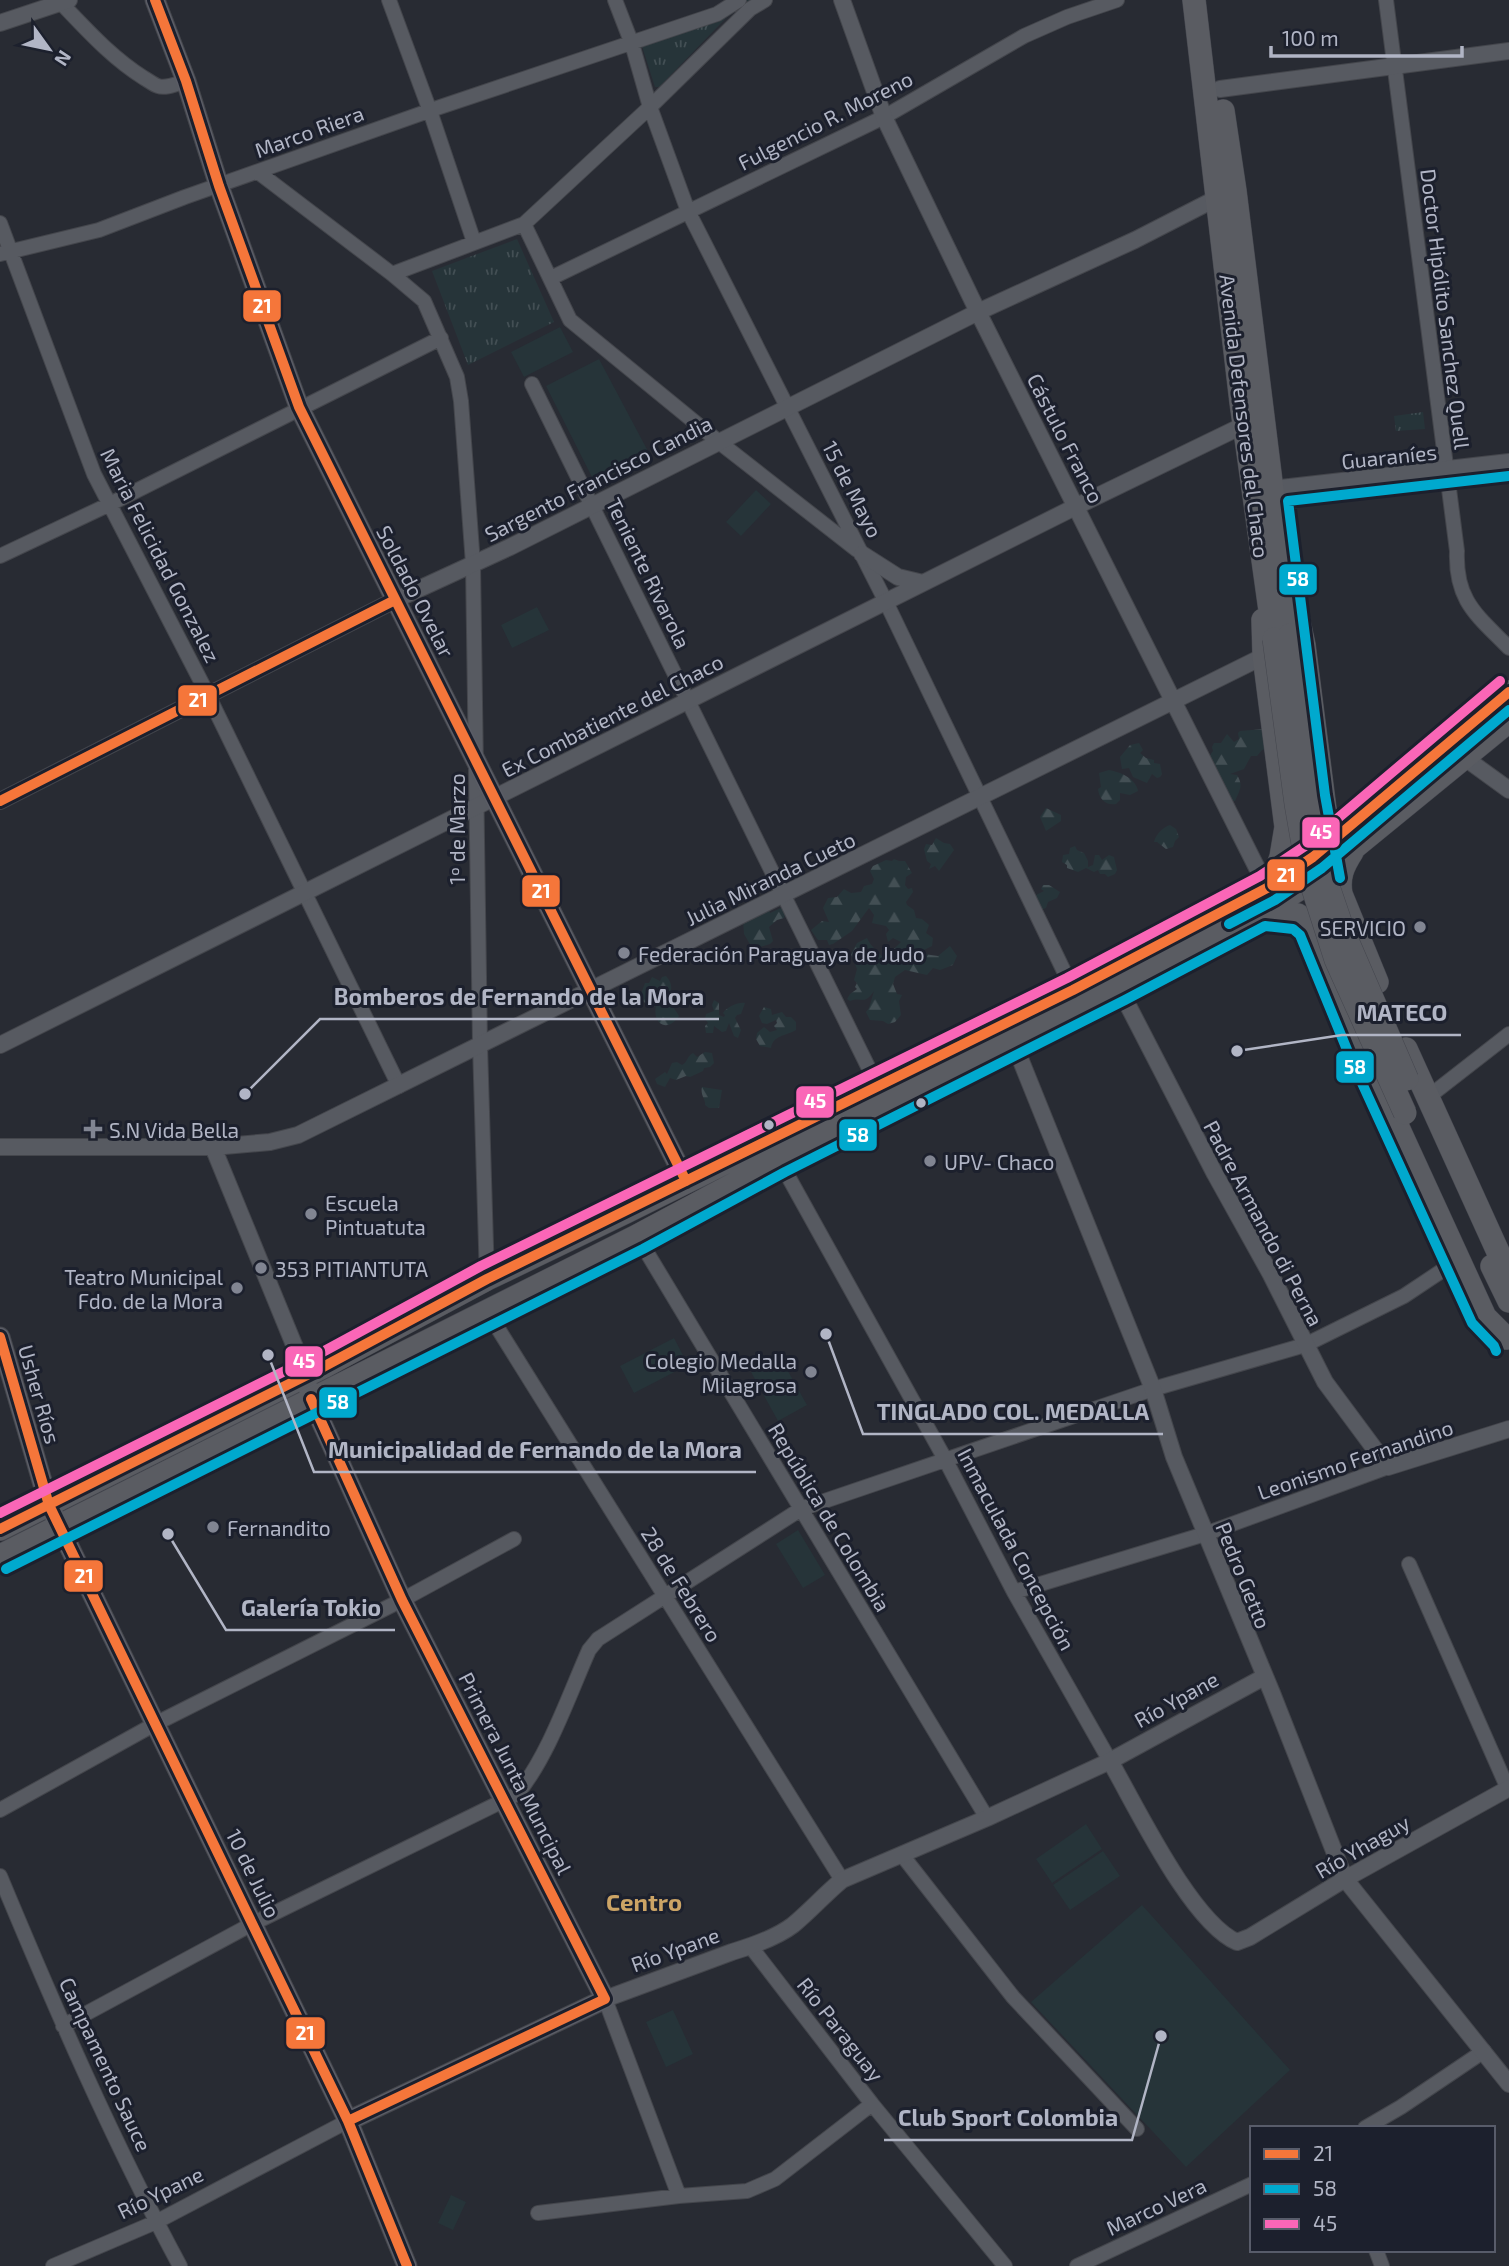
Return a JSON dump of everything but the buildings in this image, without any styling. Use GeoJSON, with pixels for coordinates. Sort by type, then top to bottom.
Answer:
{"type":"FeatureCollection","features":[{"type":"Feature","properties":{"kind":"highway","name":"Avenida Defensores del Chaco"},"geometry":{"type":"LineString","coordinates":[[1194,0],[1272,489],[1276,643],[1311,797],[1315,866],[1328,886],[1344,933],[1417,1106]]}},
{"type":"Feature","properties":{"kind":"highway","name":"Avenida Defensores del Chaco"},"geometry":{"type":"LineString","coordinates":[[1208,0],[1220,89],[1244,425],[1274,571]]}},
{"type":"Feature","properties":{"kind":"highway"},"geometry":{"type":"LineString","coordinates":[[1274,571],[1298,617],[1304,645],[1326,817],[1328,821],[1338,825],[1370,810]]}},
{"type":"Feature","properties":{"kind":"highway"},"geometry":{"type":"LineString","coordinates":[[1269,887],[1281,857],[1286,827],[1276,643]]}},
{"type":"Feature","properties":{"kind":"highway"},"geometry":{"type":"LineString","coordinates":[[0,1529],[54,1515],[310,1399],[637,1236],[779,1160],[1119,988],[1262,912],[1315,866],[1370,810],[1509,692]]}},
{"type":"Feature","properties":{"kind":"highway"},"geometry":{"type":"LineString","coordinates":[[0,1556],[54,1515],[306,1374],[486,1279],[1073,990],[1269,887],[1356,846],[1509,720]]}},
{"type":"Feature","properties":{"kind":"highway"},"geometry":{"type":"LineString","coordinates":[[1356,846],[1342,871],[1339,882],[1341,894],[1470,1252],[1507,1343]]}},
{"type":"Feature","properties":{"kind":"highway"},"geometry":{"type":"LineString","coordinates":[[1262,912],[1298,915],[1312,926],[1363,1051],[1458,1260],[1485,1317],[1507,1343]]}},
{"type":"Feature","properties":{"kind":"highway"},"geometry":{"type":"LineString","coordinates":[[1417,1106],[1509,1276]]}},
{"type":"Feature","properties":{"kind":"highway"},"geometry":{"type":"LineString","coordinates":[[1417,1106],[1509,1301]]}},
{"type":"Feature","properties":{"kind":"highway"},"geometry":{"type":"LineString","coordinates":[[655,1198],[668,1220]]}},
{"type":"Feature","properties":{"kind":"main road","name":"Soldado Ovelar"},"geometry":{"type":"LineString","coordinates":[[155,0],[186,81],[219,186],[299,407],[686,1181]]}},
{"type":"Feature","properties":{"kind":"main road","name":"Usher Ríos"},"geometry":{"type":"LineString","coordinates":[[0,1337],[54,1515]]}},
{"type":"Feature","properties":{"kind":"main road","name":"Primera Junta Muncipal"},"geometry":{"type":"LineString","coordinates":[[306,1374],[310,1399],[402,1600],[605,1999]]}},
{"type":"Feature","properties":{"kind":"main road","name":"10 de Julio"},"geometry":{"type":"LineString","coordinates":[[54,1515],[348,2121],[407,2266]]}},
{"type":"Feature","properties":{"kind":"main road","name":"Río Ypane"},"geometry":{"type":"LineString","coordinates":[[348,2121],[605,1999]]}},
{"type":"Feature","properties":{"kind":"street"},"geometry":{"type":"LineString","coordinates":[[389,0],[474,242]]}},
{"type":"Feature","properties":{"kind":"street","name":"15 de Mayo"},"geometry":{"type":"LineString","coordinates":[[615,0],[688,211],[886,602],[1073,990]]}},
{"type":"Feature","properties":{"kind":"street","name":"Marco Riera"},"geometry":{"type":"LineString","coordinates":[[4,252],[99,230],[430,111],[717,14],[739,0]]}},
{"type":"Feature","properties":{"kind":"street"},"geometry":{"type":"LineString","coordinates":[[392,274],[524,224],[750,9],[765,0]]}},
{"type":"Feature","properties":{"kind":"street","name":"Cástulo Franco"},"geometry":{"type":"LineString","coordinates":[[842,0],[884,117],[978,312],[1269,887]]}},
{"type":"Feature","properties":{"kind":"street","name":"Fulgencio R. Moreno"},"geometry":{"type":"LineString","coordinates":[[551,278],[884,117],[1024,36],[1067,17],[1117,0]]}},
{"type":"Feature","properties":{"kind":"street","name":"Doctor Hipólito Sanchez Quell"},"geometry":{"type":"LineString","coordinates":[[1386,0],[1457,551],[1459,584],[1474,611],[1509,648]]}},
{"type":"Feature","properties":{"kind":"street"},"geometry":{"type":"LineString","coordinates":[[0,23],[65,1],[104,47],[127,67],[158,86],[186,81]]}},
{"type":"Feature","properties":{"kind":"street"},"geometry":{"type":"LineString","coordinates":[[1220,89],[1509,51]]}},
{"type":"Feature","properties":{"kind":"street","name":"1º de Marzo"},"geometry":{"type":"LineString","coordinates":[[258,172],[424,301],[457,377],[473,564],[486,1279]]}},
{"type":"Feature","properties":{"kind":"street","name":"Sargento Francisco Candia"},"geometry":{"type":"LineString","coordinates":[[0,801],[395,600],[592,506],[978,312],[1135,240],[1226,194]]}},
{"type":"Feature","properties":{"kind":"street","name":"Maria Felicidad Gonzalez"},"geometry":{"type":"LineString","coordinates":[[0,223],[4,252],[94,474],[208,695],[399,1086]]}},
{"type":"Feature","properties":{"kind":"street"},"geometry":{"type":"LineString","coordinates":[[524,224],[570,320],[862,554],[898,577],[923,583]]}},
{"type":"Feature","properties":{"kind":"street"},"geometry":{"type":"LineString","coordinates":[[0,556],[110,504],[441,338]]}},
{"type":"Feature","properties":{"kind":"street","name":"Teniente Rivarola"},"geometry":{"type":"LineString","coordinates":[[532,384],[878,1087]]}},
{"type":"Feature","properties":{"kind":"street","name":"Ex Combatiente del Chaco"},"geometry":{"type":"LineString","coordinates":[[0,1045],[1244,425]]}},
{"type":"Feature","properties":{"kind":"street","name":"Guaraníes"},"geometry":{"type":"LineString","coordinates":[[1272,489],[1509,462]]}},
{"type":"Feature","properties":{"kind":"street","name":"Julia Miranda Cueto"},"geometry":{"type":"LineString","coordinates":[[0,1147],[213,1147],[270,1142],[298,1135],[1174,701],[1276,643]]}},
{"type":"Feature","properties":{"kind":"street"},"geometry":{"type":"LineString","coordinates":[[1465,758],[1509,790]]}},
{"type":"Feature","properties":{"kind":"street","name":"Padre Armando di Perna"},"geometry":{"type":"LineString","coordinates":[[1119,988],[1215,1174],[1270,1273],[1304,1345],[1325,1382],[1388,1467]]}},
{"type":"Feature","properties":{"kind":"street"},"geometry":{"type":"LineString","coordinates":[[1417,1106],[1509,1034]]}},
{"type":"Feature","properties":{"kind":"street","name":"Pedro Getto"},"geometry":{"type":"LineString","coordinates":[[1013,1041],[1153,1389],[1174,1457],[1345,1879],[1509,2084]]}},
{"type":"Feature","properties":{"kind":"street"},"geometry":{"type":"LineString","coordinates":[[213,1147],[306,1374]]}},
{"type":"Feature","properties":{"kind":"street","name":"Inmaculada Concepción"},"geometry":{"type":"LineString","coordinates":[[779,1160],[945,1460],[1014,1592],[1184,1890],[1218,1930],[1237,1942]]}},
{"type":"Feature","properties":{"kind":"street","name":"República de Colombia"},"geometry":{"type":"LineString","coordinates":[[637,1236],[986,1818]]}},
{"type":"Feature","properties":{"kind":"street"},"geometry":{"type":"LineString","coordinates":[[63,2026],[254,1923],[517,1794],[529,1780],[589,1650],[598,1639],[801,1509],[1153,1389],[1304,1345],[1404,1296],[1458,1260]]}},
{"type":"Feature","properties":{"kind":"street","name":"28 de Febrero"},"geometry":{"type":"LineString","coordinates":[[486,1311],[842,1880]]}},
{"type":"Feature","properties":{"kind":"street","name":"Leonismo Fernandino"},"geometry":{"type":"LineString","coordinates":[[1014,1592],[1205,1534],[1388,1467],[1509,1429]]}},
{"type":"Feature","properties":{"kind":"street"},"geometry":{"type":"LineString","coordinates":[[0,1810],[155,1724],[402,1600],[514,1539]]}},
{"type":"Feature","properties":{"kind":"street"},"geometry":{"type":"LineString","coordinates":[[1409,1564],[1508,1788]]}},
{"type":"Feature","properties":{"kind":"street","name":"Río Ypane"},"geometry":{"type":"LineString","coordinates":[[605,1999],[751,1947],[791,1926],[842,1880],[986,1818],[1110,1760],[1264,1677]]}},
{"type":"Feature","properties":{"kind":"street","name":"Río Yhaguy"},"geometry":{"type":"LineString","coordinates":[[1237,1942],[1508,1788]]}},
{"type":"Feature","properties":{"kind":"street"},"geometry":{"type":"LineString","coordinates":[[902,1855],[1013,1997],[1137,2129]]}},
{"type":"Feature","properties":{"kind":"street","name":"Campamento Sauce"},"geometry":{"type":"LineString","coordinates":[[0,1875],[63,2026],[156,2222],[180,2266]]}},
{"type":"Feature","properties":{"kind":"street","name":"Río Paraguay"},"geometry":{"type":"LineString","coordinates":[[751,1947],[872,2104],[1006,2266]]}},
{"type":"Feature","properties":{"kind":"street","name":"Primera Junta Muncipal"},"geometry":{"type":"LineString","coordinates":[[605,1999],[679,2196]]}},
{"type":"Feature","properties":{"kind":"street"},"geometry":{"type":"LineString","coordinates":[[1369,2126],[1401,2108],[1484,2051]]}},
{"type":"Feature","properties":{"kind":"street"},"geometry":{"type":"LineString","coordinates":[[538,2213],[679,2196],[747,2191],[775,2179],[872,2104]]}},
{"type":"Feature","properties":{"kind":"street","name":"Río Ypane"},"geometry":{"type":"LineString","coordinates":[[52,2266],[156,2222],[348,2121]]}},
{"type":"Feature","properties":{"kind":"street","name":"Marco Vera"},"geometry":{"type":"LineString","coordinates":[[1077,2266],[1108,2260],[1250,2185]]}},
{"type":"Feature","properties":{"kind":"green space"},"geometry":{"type":"Polygon","coordinates":[[[746,0],[753,0],[727,17],[659,87],[655,87],[642,46],[724,14],[746,0]]]}},
{"type":"Feature","properties":{"kind":"green space"},"geometry":{"type":"Polygon","coordinates":[[[517,239],[554,322],[468,365],[432,271],[517,239]]]}},
{"type":"Feature","properties":{"kind":"green space"},"geometry":{"type":"Polygon","coordinates":[[[560,327],[573,352],[524,377],[511,352],[560,327]]]}},
{"type":"Feature","properties":{"kind":"green space"},"geometry":{"type":"Polygon","coordinates":[[[599,359],[650,455],[595,483],[546,386],[599,359]]]}},
{"type":"Feature","properties":{"kind":"green space"},"geometry":{"type":"Polygon","coordinates":[[[1423,412],[1425,429],[1396,431],[1394,416],[1423,412]]]}},
{"type":"Feature","properties":{"kind":"green space"},"geometry":{"type":"Polygon","coordinates":[[[756,490],[771,504],[741,536],[726,522],[756,490]]]}},
{"type":"Feature","properties":{"kind":"green space"},"geometry":{"type":"Polygon","coordinates":[[[537,607],[549,630],[512,648],[501,625],[537,607]]]}},
{"type":"Feature","properties":{"kind":"green space"},"geometry":{"type":"Polygon","coordinates":[[[1264,729],[1266,749],[1257,756],[1251,756],[1244,769],[1230,774],[1237,775],[1240,785],[1235,801],[1231,801],[1208,758],[1213,751],[1212,747],[1214,743],[1221,743],[1227,734],[1234,742],[1239,739],[1240,731],[1264,729]]]}},
{"type":"Feature","properties":{"kind":"green space"},"geometry":{"type":"Polygon","coordinates":[[[1139,743],[1143,750],[1140,753],[1160,764],[1162,774],[1157,778],[1152,774],[1147,783],[1133,777],[1129,768],[1122,769],[1120,757],[1130,745],[1139,743]]]}},
{"type":"Feature","properties":{"kind":"green space"},"geometry":{"type":"Polygon","coordinates":[[[1109,770],[1127,777],[1138,791],[1130,795],[1120,793],[1120,800],[1116,804],[1104,801],[1098,789],[1101,787],[1099,773],[1109,770]]]}},
{"type":"Feature","properties":{"kind":"green space"},"geometry":{"type":"Polygon","coordinates":[[[1046,808],[1061,815],[1061,821],[1046,831],[1040,817],[1046,808]]]}},
{"type":"Feature","properties":{"kind":"green space"},"geometry":{"type":"Polygon","coordinates":[[[1170,825],[1176,829],[1179,837],[1173,847],[1166,849],[1154,842],[1160,831],[1170,825]]]}},
{"type":"Feature","properties":{"kind":"green space"},"geometry":{"type":"Polygon","coordinates":[[[936,838],[950,844],[954,850],[939,871],[935,866],[929,869],[931,864],[927,861],[924,849],[926,844],[932,845],[936,838]]]}},
{"type":"Feature","properties":{"kind":"green space"},"geometry":{"type":"Polygon","coordinates":[[[1075,846],[1084,853],[1088,867],[1093,865],[1095,855],[1099,855],[1102,860],[1109,855],[1114,857],[1117,870],[1115,874],[1108,877],[1100,874],[1098,870],[1094,872],[1086,868],[1078,872],[1067,868],[1062,862],[1063,855],[1069,854],[1070,848],[1075,846]]]}},
{"type":"Feature","properties":{"kind":"green space"},"geometry":{"type":"Polygon","coordinates":[[[894,859],[905,861],[912,873],[906,877],[905,885],[908,889],[912,888],[913,892],[906,902],[907,905],[914,910],[916,918],[929,925],[926,933],[933,938],[932,946],[924,950],[924,954],[938,956],[950,946],[957,956],[953,965],[940,970],[933,968],[927,975],[905,970],[895,977],[893,984],[897,994],[902,995],[899,1001],[901,1015],[895,1022],[888,1024],[870,1020],[866,1012],[874,991],[865,999],[847,999],[857,989],[854,980],[857,969],[851,954],[857,943],[867,938],[885,960],[888,949],[893,950],[901,942],[893,938],[888,942],[886,934],[889,930],[886,926],[872,923],[874,915],[869,908],[852,931],[833,944],[829,945],[827,940],[818,940],[811,930],[822,921],[829,922],[823,908],[828,898],[837,897],[844,889],[851,893],[861,892],[864,886],[872,884],[874,879],[870,871],[873,866],[894,859]]]}},
{"type":"Feature","properties":{"kind":"green space"},"geometry":{"type":"Polygon","coordinates":[[[1043,885],[1049,885],[1060,892],[1057,898],[1048,902],[1043,909],[1036,901],[1036,895],[1044,891],[1041,889],[1043,885]]]}},
{"type":"Feature","properties":{"kind":"green space"},"geometry":{"type":"Polygon","coordinates":[[[781,908],[786,912],[784,918],[769,927],[773,941],[757,948],[751,946],[744,934],[743,919],[769,909],[770,913],[781,908]]]}},
{"type":"Feature","properties":{"kind":"green space"},"geometry":{"type":"Polygon","coordinates":[[[666,976],[671,989],[664,1002],[666,1006],[672,1005],[679,1016],[665,1025],[656,1017],[656,1006],[651,1008],[644,1002],[641,994],[645,983],[649,983],[652,977],[660,981],[666,976]]]}},
{"type":"Feature","properties":{"kind":"green space"},"geometry":{"type":"Polygon","coordinates":[[[714,1000],[719,1003],[719,1015],[724,1017],[723,1013],[730,1007],[745,1003],[741,1014],[735,1018],[741,1030],[738,1038],[734,1036],[729,1023],[726,1031],[722,1032],[714,1026],[713,1033],[706,1033],[706,1014],[714,1011],[714,1000]]]}},
{"type":"Feature","properties":{"kind":"green space"},"geometry":{"type":"Polygon","coordinates":[[[764,1007],[771,1009],[772,1015],[782,1012],[796,1022],[796,1030],[777,1038],[771,1048],[760,1046],[756,1039],[757,1033],[764,1027],[770,1032],[777,1030],[774,1026],[776,1020],[762,1023],[759,1016],[764,1007]]]}},
{"type":"Feature","properties":{"kind":"green space"},"geometry":{"type":"Polygon","coordinates":[[[705,1052],[712,1053],[714,1063],[710,1067],[690,1077],[676,1080],[670,1078],[665,1087],[657,1084],[655,1079],[665,1072],[667,1074],[672,1063],[682,1065],[693,1053],[697,1057],[705,1052]]]}},
{"type":"Feature","properties":{"kind":"green space"},"geometry":{"type":"Polygon","coordinates":[[[702,1087],[722,1090],[719,1108],[705,1105],[702,1087]]]}},
{"type":"Feature","properties":{"kind":"green space"},"geometry":{"type":"Polygon","coordinates":[[[674,1338],[688,1365],[634,1393],[620,1366],[674,1338]]]}},
{"type":"Feature","properties":{"kind":"green space"},"geometry":{"type":"Polygon","coordinates":[[[779,1355],[807,1405],[778,1421],[751,1372],[779,1355]]]}},
{"type":"Feature","properties":{"kind":"green space"},"geometry":{"type":"Polygon","coordinates":[[[798,1530],[825,1575],[803,1588],[776,1544],[798,1530]]]}},
{"type":"Feature","properties":{"kind":"green space"},"geometry":{"type":"Polygon","coordinates":[[[1086,1824],[1102,1849],[1052,1883],[1036,1859],[1086,1824]]]}},
{"type":"Feature","properties":{"kind":"green space"},"geometry":{"type":"Polygon","coordinates":[[[1103,1851],[1120,1876],[1070,1910],[1053,1885],[1103,1851]]]}},
{"type":"Feature","properties":{"kind":"green space"},"geometry":{"type":"Polygon","coordinates":[[[1142,1905],[1290,2070],[1186,2167],[1031,2002],[1142,1905]]]}},
{"type":"Feature","properties":{"kind":"green space"},"geometry":{"type":"Polygon","coordinates":[[[673,2010],[693,2054],[666,2067],[646,2022],[673,2010]]]}},
{"type":"Feature","properties":{"kind":"green space"},"geometry":{"type":"Polygon","coordinates":[[[451,2195],[466,2202],[453,2230],[438,2223],[451,2195]]]}},
{"type":"Feature","properties":{"kind":"transit line","name":"21"},"geometry":{"type":"LineString","coordinates":[[155,0],[186,81],[219,186],[299,407],[686,1181]]}},
{"type":"Feature","properties":{"kind":"transit line","name":"58"},"geometry":{"type":"LineString","coordinates":[[1340,878],[1325,795],[1288,501],[1509,476]]}},
{"type":"Feature","properties":{"kind":"transit line","name":"21"},"geometry":{"type":"LineString","coordinates":[[0,801],[395,600]]}},
{"type":"Feature","properties":{"kind":"transit line","name":"45"},"geometry":{"type":"LineString","coordinates":[[0,1513],[317,1355],[481,1266],[1067,978],[1260,876],[1305,846],[1500,681]]}},
{"type":"Feature","properties":{"kind":"transit line","name":"21"},"geometry":{"type":"LineString","coordinates":[[0,1529],[323,1367],[487,1279],[1073,990],[1267,888],[1313,857],[1509,692]]}},
{"type":"Feature","properties":{"kind":"transit line","name":"58"},"geometry":{"type":"LineString","coordinates":[[1229,924],[1275,900],[1322,868],[1509,710]]}},
{"type":"Feature","properties":{"kind":"transit line","name":"58"},"geometry":{"type":"LineString","coordinates":[[6,1569],[643,1249],[785,1172],[1265,926],[1293,929],[1300,935],[1350,1057],[1472,1323],[1496,1351]]}},
{"type":"Feature","properties":{"kind":"transit line","name":"21"},"geometry":{"type":"LineString","coordinates":[[0,1337],[49,1505],[348,2121],[407,2266]]}},
{"type":"Feature","properties":{"kind":"transit line","name":"21"},"geometry":{"type":"LineString","coordinates":[[311,1399],[402,1600],[605,1999],[348,2121]]}},
{"type":"Feature","properties":{"kind":"place","name":"SERVICIO"},"geometry":{"type":"Point","coordinates":[1420,927]}},
{"type":"Feature","properties":{"kind":"place","name":"Federación Paraguaya de Judo"},"geometry":{"type":"Point","coordinates":[624,953]}},
{"type":"Feature","properties":{"kind":"place","name":"MATECO"},"geometry":{"type":"Point","coordinates":[1237,1051]}},
{"type":"Feature","properties":{"kind":"place","name":"Bomberos de Fernando de la Mora"},"geometry":{"type":"Point","coordinates":[245,1094]}},
{"type":"Feature","properties":{"kind":"place","name":"S.N Vida Bella"},"geometry":{"type":"Point","coordinates":[93,1129]}},
{"type":"Feature","properties":{"kind":"place","name":"UPV- Chaco"},"geometry":{"type":"Point","coordinates":[930,1161]}},
{"type":"Feature","properties":{"kind":"place","name":"Escuela Pintuatuta"},"geometry":{"type":"Point","coordinates":[311,1214]}},
{"type":"Feature","properties":{"kind":"place","name":"353 PITIANTUTA"},"geometry":{"type":"Point","coordinates":[261,1268]}},
{"type":"Feature","properties":{"kind":"place","name":"Teatro Municipal Fdo. de la Mora"},"geometry":{"type":"Point","coordinates":[237,1288]}},
{"type":"Feature","properties":{"kind":"place","name":"TINGLADO COL. MEDALLA"},"geometry":{"type":"Point","coordinates":[826,1334]}},
{"type":"Feature","properties":{"kind":"place","name":"Municipalidad de Fernando de la Mora"},"geometry":{"type":"Point","coordinates":[268,1355]}},
{"type":"Feature","properties":{"kind":"place","name":"Colegio Medalla Milagrosa"},"geometry":{"type":"Point","coordinates":[811,1372]}},
{"type":"Feature","properties":{"kind":"place","name":"Fernandito"},"geometry":{"type":"Point","coordinates":[213,1527]}},
{"type":"Feature","properties":{"kind":"place","name":"Galería Tokio"},"geometry":{"type":"Point","coordinates":[168,1534]}},
{"type":"Feature","properties":{"kind":"place","name":"Club Sport Colombia"},"geometry":{"type":"Point","coordinates":[1161,2036]}},
{"type":"Feature","properties":{"kind":"district","name":"Centro"},"geometry":{"type":"Point","coordinates":[644,1901]}}]}
